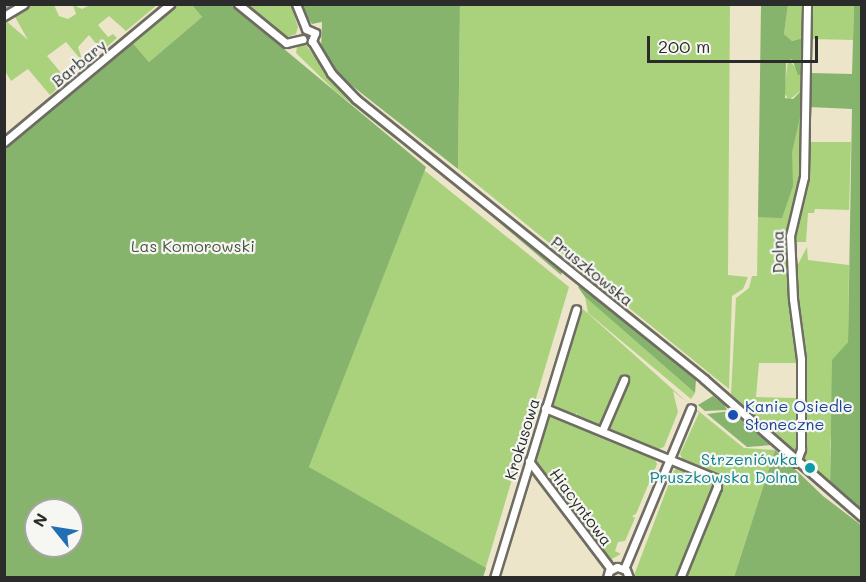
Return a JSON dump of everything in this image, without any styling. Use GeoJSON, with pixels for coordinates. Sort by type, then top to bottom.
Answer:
{"type":"FeatureCollection","features":[{"type":"Feature","properties":{"kind":"street"},"geometry":{"type":"LineString","coordinates":[[4,16],[24,4]]}},
{"type":"Feature","properties":{"kind":"street","name":"Barbary"},"geometry":{"type":"LineString","coordinates":[[4,142],[170,4]]}},
{"type":"Feature","properties":{"kind":"street"},"geometry":{"type":"LineString","coordinates":[[238,4],[286,43],[303,39],[312,41]]}},
{"type":"Feature","properties":{"kind":"street"},"geometry":{"type":"LineString","coordinates":[[296,4],[306,29],[303,39]]}},
{"type":"Feature","properties":{"kind":"street","name":"Dolna"},"geometry":{"type":"LineString","coordinates":[[796,463],[801,449],[801,359],[793,299],[790,236],[804,177],[807,4]]}},
{"type":"Feature","properties":{"kind":"street","name":"Pruszkowska"},"geometry":{"type":"LineString","coordinates":[[306,29],[315,33],[312,41],[331,73],[356,99],[704,380],[861,518]]}},
{"type":"Feature","properties":{"kind":"street","name":"Krokusowa"},"geometry":{"type":"LineString","coordinates":[[494,578],[576,309]]}},
{"type":"Feature","properties":{"kind":"street"},"geometry":{"type":"LineString","coordinates":[[602,431],[624,380]]}},
{"type":"Feature","properties":{"kind":"street"},"geometry":{"type":"LineString","coordinates":[[545,408],[714,477],[718,484],[680,578]]}},
{"type":"Feature","properties":{"kind":"street"},"geometry":{"type":"LineString","coordinates":[[624,569],[691,408]]}},
{"type":"Feature","properties":{"kind":"street","name":"Hiacyntowa"},"geometry":{"type":"LineString","coordinates":[[529,461],[611,569]]}},
{"type":"Feature","properties":{"kind":"street"},"geometry":{"type":"LineString","coordinates":[[607,578],[611,569],[624,569]]}},
{"type":"Feature","properties":{"kind":"street"},"geometry":{"type":"LineString","coordinates":[[624,569],[629,578]]}},
{"type":"Feature","properties":{"kind":"green space"},"geometry":{"type":"Polygon","coordinates":[[[32,5],[54,5],[59,16],[68,19],[76,14],[73,5],[82,9],[90,5],[157,5],[126,31],[109,16],[98,25],[108,37],[113,34],[117,38],[102,51],[89,35],[78,47],[83,62],[66,42],[47,56],[67,80],[50,95],[28,69],[11,81],[5,71],[5,20],[28,40],[14,15],[32,5]]]}},
{"type":"Feature","properties":{"kind":"green space"},"geometry":{"type":"Polygon","coordinates":[[[175,5],[192,5],[202,17],[149,62],[131,41],[175,5]]]}},
{"type":"Feature","properties":{"kind":"green space","name":"Las Komorowski"},"geometry":{"type":"Polygon","coordinates":[[[192,5],[231,5],[426,167],[309,467],[486,568],[483,577],[5,577],[5,147],[131,41],[149,62],[202,17],[192,5]]]}},
{"type":"Feature","properties":{"kind":"green space"},"geometry":{"type":"Polygon","coordinates":[[[246,5],[291,5],[298,27],[296,34],[287,37],[246,5]]]}},
{"type":"Feature","properties":{"kind":"green space"},"geometry":{"type":"Polygon","coordinates":[[[299,5],[460,5],[458,169],[337,74],[321,49],[322,22],[312,24],[299,5]]]}},
{"type":"Feature","properties":{"kind":"green space"},"geometry":{"type":"Polygon","coordinates":[[[460,5],[730,5],[728,275],[748,277],[743,289],[732,296],[729,389],[458,169],[460,5]]]}},
{"type":"Feature","properties":{"kind":"green space"},"geometry":{"type":"Polygon","coordinates":[[[761,5],[788,5],[784,34],[792,41],[803,38],[802,75],[798,75],[792,59],[786,63],[785,98],[793,99],[802,90],[802,109],[792,152],[793,186],[782,218],[758,217],[761,5]]]}},
{"type":"Feature","properties":{"kind":"green space"},"geometry":{"type":"Polygon","coordinates":[[[788,5],[804,5],[803,38],[792,41],[784,34],[788,5]]]}},
{"type":"Feature","properties":{"kind":"green space"},"geometry":{"type":"Polygon","coordinates":[[[811,5],[854,5],[853,40],[810,39],[811,5]]]}},
{"type":"Feature","properties":{"kind":"green space"},"geometry":{"type":"Polygon","coordinates":[[[854,5],[861,5],[861,509],[830,485],[832,360],[848,342],[852,109],[809,107],[810,73],[852,74],[854,5]]]}},
{"type":"Feature","properties":{"kind":"green space"},"geometry":{"type":"Polygon","coordinates":[[[305,44],[335,83],[396,135],[394,138],[335,91],[296,53],[297,47],[305,44]]]}},
{"type":"Feature","properties":{"kind":"green space"},"geometry":{"type":"Polygon","coordinates":[[[788,59],[802,75],[802,90],[789,100],[784,93],[788,59]]]}},
{"type":"Feature","properties":{"kind":"green space"},"geometry":{"type":"Polygon","coordinates":[[[802,109],[801,177],[789,218],[787,287],[798,363],[759,363],[756,397],[797,398],[796,453],[731,394],[736,298],[749,288],[752,276],[757,276],[758,217],[782,217],[793,138],[802,109]]]}},
{"type":"Feature","properties":{"kind":"green space"},"geometry":{"type":"Polygon","coordinates":[[[808,142],[851,142],[849,210],[815,209],[814,213],[808,213],[806,242],[796,242],[793,237],[807,178],[808,142]]]}},
{"type":"Feature","properties":{"kind":"green space"},"geometry":{"type":"Polygon","coordinates":[[[434,167],[442,169],[563,269],[561,275],[434,167]]]}},
{"type":"Feature","properties":{"kind":"green space"},"geometry":{"type":"Polygon","coordinates":[[[424,170],[569,287],[483,577],[309,467],[424,170]]]}},
{"type":"Feature","properties":{"kind":"green space"},"geometry":{"type":"Polygon","coordinates":[[[807,247],[808,260],[849,265],[848,342],[841,351],[830,443],[830,485],[802,460],[803,396],[794,272],[807,247]]]}},
{"type":"Feature","properties":{"kind":"green space"},"geometry":{"type":"Polygon","coordinates":[[[582,285],[696,380],[695,393],[585,297],[578,287],[582,285]]]}},
{"type":"Feature","properties":{"kind":"green space"},"geometry":{"type":"Polygon","coordinates":[[[585,297],[695,393],[691,399],[588,313],[585,297]]]}},
{"type":"Feature","properties":{"kind":"green space"},"geometry":{"type":"Polygon","coordinates":[[[583,309],[688,403],[673,391],[678,412],[664,447],[656,450],[610,430],[608,424],[627,379],[622,376],[603,423],[597,426],[577,417],[577,413],[573,416],[554,408],[551,401],[583,309]]]}},
{"type":"Feature","properties":{"kind":"green space"},"geometry":{"type":"Polygon","coordinates":[[[713,396],[724,404],[727,410],[705,411],[698,405],[713,396]]]}},
{"type":"Feature","properties":{"kind":"green space"},"geometry":{"type":"Polygon","coordinates":[[[696,409],[744,448],[775,450],[734,577],[685,577],[725,478],[683,460],[680,454],[699,413],[696,409]]]}},
{"type":"Feature","properties":{"kind":"green space"},"geometry":{"type":"Polygon","coordinates":[[[730,411],[750,424],[772,445],[747,447],[707,414],[730,411]]]}},
{"type":"Feature","properties":{"kind":"green space"},"geometry":{"type":"Polygon","coordinates":[[[552,414],[654,457],[657,464],[636,514],[632,516],[635,518],[625,541],[618,542],[615,551],[621,554],[610,560],[536,461],[547,416],[552,414]]]}},
{"type":"Feature","properties":{"kind":"green space"},"geometry":{"type":"Polygon","coordinates":[[[775,450],[823,496],[861,525],[861,577],[734,577],[775,450]]]}},
{"type":"Feature","properties":{"kind":"green space"},"geometry":{"type":"Polygon","coordinates":[[[680,468],[711,480],[714,487],[677,577],[633,578],[674,470],[680,468]]]}},
{"type":"Feature","properties":{"kind":"waterway"},"geometry":{"type":"LineString","coordinates":[[4,9],[13,4]]}},
{"type":"Feature","properties":{"kind":"place","name":"Kanie Osiedle Słoneczne"},"geometry":{"type":"Point","coordinates":[733,415]}},
{"type":"Feature","properties":{"kind":"place","name":"Strzeniówka Pruszkowska Dolna"},"geometry":{"type":"Point","coordinates":[810,468]}}]}
